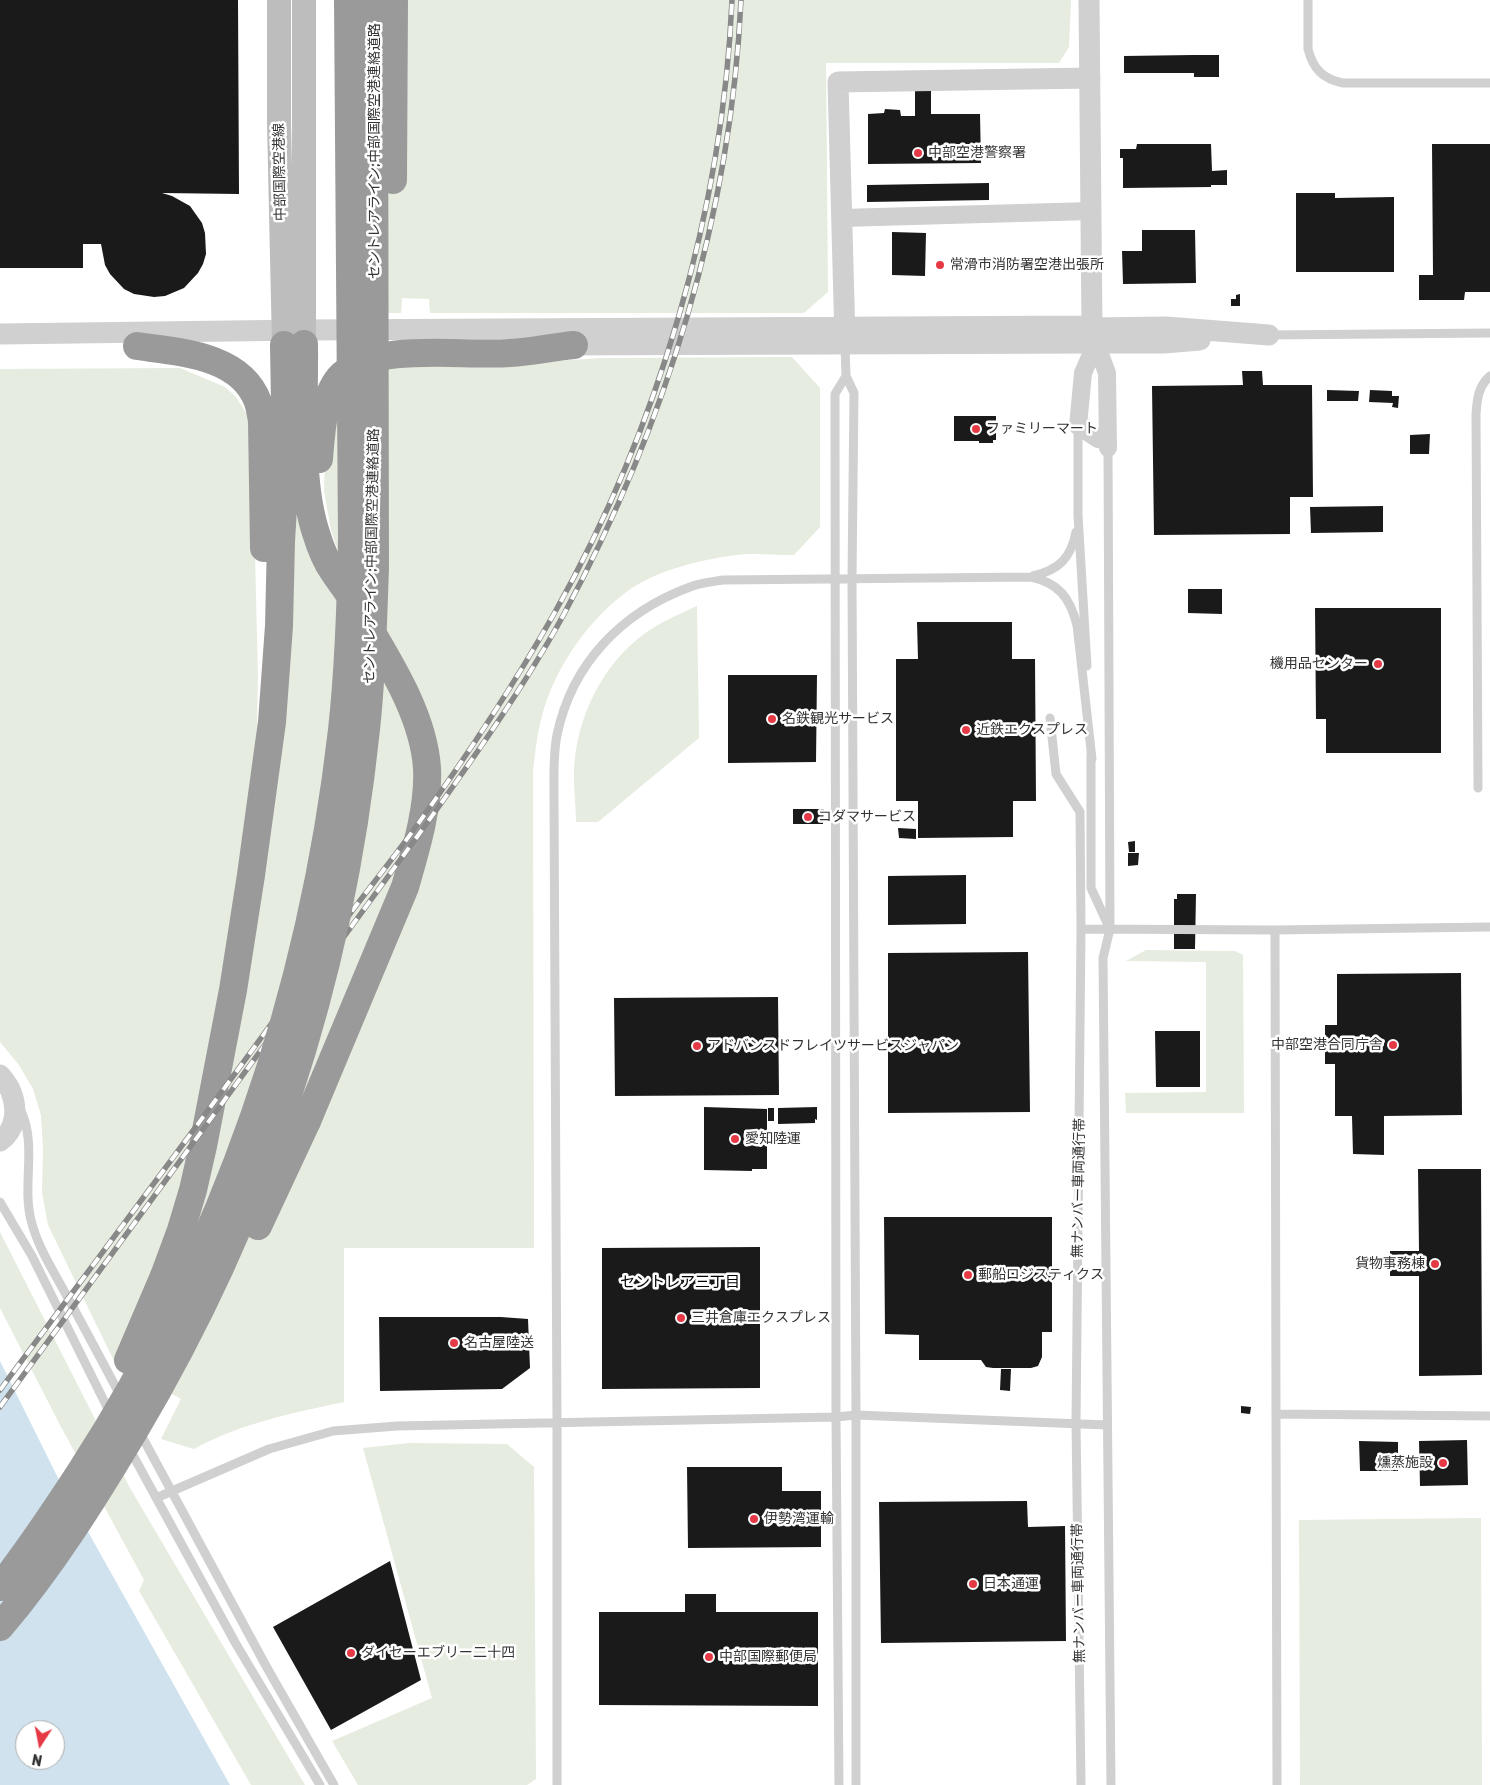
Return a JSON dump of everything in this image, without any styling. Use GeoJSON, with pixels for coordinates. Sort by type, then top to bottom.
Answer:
{"type":"FeatureCollection","features":[{"type":"Feature","properties":{"kind":"highway","name":"セントレアライン;中部国際空港連絡道路"},"geometry":{"type":"LineString","coordinates":[[3,1584],[47,1524],[110,1426],[166,1324],[206,1241],[247,1139],[283,1030],[315,898],[334,789],[342,728],[350,612],[352,538],[348,0]]}},
{"type":"Feature","properties":{"kind":"highway","name":"セントレアライン;中部国際空港連絡道路"},"geometry":{"type":"LineString","coordinates":[[0,1626],[64,1542],[111,1470],[178,1355],[235,1236],[254,1191],[301,1059],[339,908],[351,840],[366,729],[372,659],[375,568],[374,0]]}},
{"type":"Feature","properties":{"kind":"highway"},"geometry":{"type":"LineString","coordinates":[[375,568],[385,473],[389,311],[393,238],[394,0]]}},
{"type":"Feature","properties":{"kind":"highway"},"geometry":{"type":"LineString","coordinates":[[294,337],[305,471],[310,504],[322,549],[332,570],[350,593]]}},
{"type":"Feature","properties":{"kind":"highway"},"geometry":{"type":"LineString","coordinates":[[3,1584],[44,1506],[82,1443],[125,1365],[148,1316],[181,1230],[193,1190],[233,990],[272,722],[279,626],[281,541],[294,337]]}},
{"type":"Feature","properties":{"kind":"highway"},"geometry":{"type":"LineString","coordinates":[[0,1643],[66,1561],[118,1485],[200,1343],[234,1278],[307,1121],[405,887],[415,853],[426,796],[427,768],[423,742],[415,714],[350,593],[333,557],[323,526],[318,468],[325,412],[331,393],[341,376],[356,365],[369,359],[397,354],[511,353],[574,345]]}},
{"type":"Feature","properties":{"kind":"highway"},"geometry":{"type":"LineString","coordinates":[[137,346],[199,356],[218,362],[247,383],[258,402],[262,421],[267,609],[266,698],[259,820]]}},
{"type":"Feature","properties":{"kind":"main road","name":"中部国際空港線"},"geometry":{"type":"LineString","coordinates":[[278,0],[279,133],[294,337]]}},
{"type":"Feature","properties":{"kind":"main road","name":"中部国際空港線"},"geometry":{"type":"LineString","coordinates":[[294,337],[304,0]]}},
{"type":"Feature","properties":{"kind":"street"},"geometry":{"type":"LineString","coordinates":[[1089,0],[1094,336],[1107,373],[1108,440],[1098,439],[1078,426],[1082,372],[1094,336]]}},
{"type":"Feature","properties":{"kind":"street"},"geometry":{"type":"LineString","coordinates":[[845,335],[838,82],[1090,78]]}},
{"type":"Feature","properties":{"kind":"street"},"geometry":{"type":"LineString","coordinates":[[842,218],[1091,211]]}},
{"type":"Feature","properties":{"kind":"street"},"geometry":{"type":"LineString","coordinates":[[0,348],[137,346],[294,337],[574,345],[1085,326],[1094,336]]}},
{"type":"Feature","properties":{"kind":"street"},"geometry":{"type":"LineString","coordinates":[[1094,336],[1166,327],[1269,335]]}},
{"type":"Feature","properties":{"kind":"street"},"geometry":{"type":"LineString","coordinates":[[0,334],[294,337],[845,335]]}},
{"type":"Feature","properties":{"kind":"street"},"geometry":{"type":"LineString","coordinates":[[0,1142],[8,1135],[14,1121],[15,1111],[6,1083]]}},
{"type":"Feature","properties":{"kind":"lane"},"geometry":{"type":"LineString","coordinates":[[1308,0],[1308,49],[1310,57],[1318,72],[1332,81],[1343,83],[1490,83]]}},
{"type":"Feature","properties":{"kind":"lane"},"geometry":{"type":"LineString","coordinates":[[1269,335],[1490,334]]}},
{"type":"Feature","properties":{"kind":"lane"},"geometry":{"type":"LineString","coordinates":[[845,335],[846,376],[854,393],[852,578],[856,1785]]}},
{"type":"Feature","properties":{"kind":"lane"},"geometry":{"type":"LineString","coordinates":[[839,1785],[836,1417],[835,394],[846,376]]}},
{"type":"Feature","properties":{"kind":"lane"},"geometry":{"type":"LineString","coordinates":[[1478,788],[1476,414],[1478,394],[1490,376]]}},
{"type":"Feature","properties":{"kind":"lane"},"geometry":{"type":"LineString","coordinates":[[1078,426],[1078,515],[1092,759],[1091,888],[1110,929]]}},
{"type":"Feature","properties":{"kind":"lane"},"geometry":{"type":"LineString","coordinates":[[1108,440],[1110,929],[1103,958],[1111,1785]]}},
{"type":"Feature","properties":{"kind":"lane"},"geometry":{"type":"LineString","coordinates":[[1031,577],[1045,574],[1064,561],[1074,542],[1078,515]]}},
{"type":"Feature","properties":{"kind":"lane"},"geometry":{"type":"LineString","coordinates":[[557,1785],[554,796],[557,736],[564,709],[575,685],[590,659],[629,618],[659,600],[692,586],[723,580],[1031,577],[1041,579],[1058,589],[1073,608],[1077,625],[1092,759]]}},
{"type":"Feature","properties":{"kind":"lane","name":"無ナンバー車両通行帯"},"geometry":{"type":"LineString","coordinates":[[1050,718],[1056,774],[1080,812],[1082,930],[1076,1424],[1081,1785]]}},
{"type":"Feature","properties":{"kind":"lane"},"geometry":{"type":"LineString","coordinates":[[1082,930],[1490,927]]}},
{"type":"Feature","properties":{"kind":"lane"},"geometry":{"type":"LineString","coordinates":[[1275,930],[1277,1785]]}},
{"type":"Feature","properties":{"kind":"lane"},"geometry":{"type":"LineString","coordinates":[[6,1083],[23,1116],[29,1141],[28,1207],[37,1239],[266,1666],[334,1785]]}},
{"type":"Feature","properties":{"kind":"lane"},"geometry":{"type":"LineString","coordinates":[[0,1202],[32,1256],[78,1346],[97,1389],[236,1644],[320,1785]]}},
{"type":"Feature","properties":{"kind":"lane"},"geometry":{"type":"LineString","coordinates":[[1276,1414],[1490,1416]]}},
{"type":"Feature","properties":{"kind":"lane"},"geometry":{"type":"LineString","coordinates":[[156,1498],[269,1449],[333,1432],[397,1426],[557,1424],[856,1415],[1107,1425]]}},
{"type":"Feature","properties":{"kind":"shaded area"},"geometry":{"type":"Polygon","coordinates":[[[358,0],[1071,0],[1069,47],[1059,63],[826,63],[828,292],[804,313],[430,313],[429,299],[402,298],[401,313],[358,313],[358,0]]]}},
{"type":"Feature","properties":{"kind":"shaded area"},"geometry":{"type":"Polygon","coordinates":[[[792,357],[820,388],[820,527],[794,555],[745,554],[704,561],[667,571],[632,588],[602,613],[576,644],[556,679],[542,716],[537,737],[533,772],[534,1248],[344,1248],[344,1402],[249,1426],[230,1432],[194,1449],[161,1439],[181,1399],[114,1361],[48,1225],[42,1192],[43,1149],[41,1115],[33,1089],[19,1065],[0,1042],[0,369],[180,368],[225,387],[236,397],[248,416],[252,432],[258,678],[256,762],[290,518],[306,515],[310,533],[339,554],[331,530],[324,491],[325,460],[332,416],[380,365],[469,367],[601,358],[792,357]]]}},
{"type":"Feature","properties":{"kind":"shaded area"},"geometry":{"type":"Polygon","coordinates":[[[697,606],[699,738],[598,822],[576,822],[574,765],[578,738],[591,701],[600,684],[611,667],[637,639],[653,628],[697,606]]]}},
{"type":"Feature","properties":{"kind":"shaded area"},"geometry":{"type":"Polygon","coordinates":[[[1146,950],[1235,951],[1243,955],[1244,1113],[1126,1113],[1125,1093],[1206,1092],[1206,962],[1126,961],[1146,950]]]}},
{"type":"Feature","properties":{"kind":"shaded area"},"geometry":{"type":"Polygon","coordinates":[[[0,1232],[130,1488],[305,1785],[251,1785],[139,1591],[144,1580],[60,1425],[0,1308],[0,1232]]]}},
{"type":"Feature","properties":{"kind":"shaded area"},"geometry":{"type":"Polygon","coordinates":[[[409,1443],[507,1444],[534,1467],[536,1779],[527,1785],[358,1785],[332,1741],[432,1698],[363,1448],[409,1443]]]}},
{"type":"Feature","properties":{"kind":"shaded area"},"geometry":{"type":"Polygon","coordinates":[[[1481,1518],[1482,1785],[1300,1785],[1299,1520],[1481,1518]]]}},
{"type":"Feature","properties":{"kind":"water"},"geometry":{"type":"Polygon","coordinates":[[[0,1361],[59,1480],[230,1785],[0,1785],[0,1361]]]}},
{"type":"Feature","properties":{"kind":"building"},"geometry":{"type":"Polygon","coordinates":[[[0,0],[238,0],[239,194],[162,193],[190,206],[202,223],[205,233],[206,254],[203,264],[198,273],[184,288],[165,296],[154,297],[134,294],[124,289],[110,274],[105,265],[101,244],[83,244],[83,268],[0,268],[0,0]]]}},
{"type":"Feature","properties":{"kind":"building"},"geometry":{"type":"Polygon","coordinates":[[[1219,55],[1219,77],[1194,77],[1194,73],[1124,73],[1124,56],[1219,55]]]}},
{"type":"Feature","properties":{"kind":"building"},"geometry":{"type":"Polygon","coordinates":[[[915,86],[931,86],[931,114],[980,114],[981,163],[868,164],[868,114],[884,113],[885,109],[900,110],[901,116],[915,116],[915,86]]]}},
{"type":"Feature","properties":{"kind":"building"},"geometry":{"type":"Polygon","coordinates":[[[1137,144],[1211,144],[1212,171],[1227,170],[1227,185],[1211,185],[1211,187],[1123,188],[1123,158],[1120,158],[1120,149],[1136,149],[1137,144]]]}},
{"type":"Feature","properties":{"kind":"building"},"geometry":{"type":"Polygon","coordinates":[[[1432,144],[1490,144],[1490,292],[1465,292],[1464,300],[1419,300],[1419,275],[1433,275],[1432,144]]]}},
{"type":"Feature","properties":{"kind":"building"},"geometry":{"type":"Polygon","coordinates":[[[989,183],[989,200],[867,202],[867,185],[989,183]]]}},
{"type":"Feature","properties":{"kind":"building"},"geometry":{"type":"Polygon","coordinates":[[[1296,193],[1335,193],[1335,198],[1394,197],[1394,272],[1296,272],[1296,193]]]}},
{"type":"Feature","properties":{"kind":"building"},"geometry":{"type":"Polygon","coordinates":[[[1142,230],[1195,230],[1196,283],[1123,284],[1122,251],[1142,251],[1142,230]]]}},
{"type":"Feature","properties":{"kind":"building"},"geometry":{"type":"Polygon","coordinates":[[[892,232],[926,233],[925,276],[892,275],[892,232]]]}},
{"type":"Feature","properties":{"kind":"building"},"geometry":{"type":"Polygon","coordinates":[[[1240,294],[1240,306],[1231,306],[1231,299],[1236,299],[1236,295],[1240,294]]]}},
{"type":"Feature","properties":{"kind":"building"},"geometry":{"type":"Polygon","coordinates":[[[1242,371],[1262,371],[1263,385],[1312,385],[1313,497],[1290,497],[1290,534],[1154,535],[1152,386],[1243,385],[1242,371]]]}},
{"type":"Feature","properties":{"kind":"building"},"geometry":{"type":"Polygon","coordinates":[[[1327,390],[1359,391],[1358,401],[1327,401],[1327,390]]]}},
{"type":"Feature","properties":{"kind":"building"},"geometry":{"type":"Polygon","coordinates":[[[1370,390],[1392,391],[1392,396],[1399,396],[1398,408],[1392,407],[1393,403],[1369,402],[1370,390]]]}},
{"type":"Feature","properties":{"kind":"building"},"geometry":{"type":"Polygon","coordinates":[[[954,416],[996,416],[996,440],[993,440],[993,443],[954,441],[954,416]]]}},
{"type":"Feature","properties":{"kind":"building"},"geometry":{"type":"Polygon","coordinates":[[[1430,434],[1429,454],[1410,454],[1410,435],[1430,434]]]}},
{"type":"Feature","properties":{"kind":"building"},"geometry":{"type":"Polygon","coordinates":[[[1383,506],[1383,532],[1311,533],[1310,507],[1383,506]]]}},
{"type":"Feature","properties":{"kind":"building"},"geometry":{"type":"Polygon","coordinates":[[[1188,589],[1222,589],[1222,614],[1188,613],[1188,589]]]}},
{"type":"Feature","properties":{"kind":"building","name":"機用品センター"},"geometry":{"type":"Polygon","coordinates":[[[1315,608],[1441,608],[1441,753],[1326,753],[1326,719],[1316,719],[1315,608]]]}},
{"type":"Feature","properties":{"kind":"building","name":"近鉄エクスプレス"},"geometry":{"type":"Polygon","coordinates":[[[917,622],[1012,622],[1012,659],[1035,659],[1036,801],[1013,801],[1013,837],[918,838],[918,801],[896,801],[896,659],[918,659],[917,622]]]}},
{"type":"Feature","properties":{"kind":"building","name":"名鉄観光サービス"},"geometry":{"type":"Polygon","coordinates":[[[728,675],[817,675],[816,762],[728,763],[728,675]]]}},
{"type":"Feature","properties":{"kind":"building","name":"コダマサービス"},"geometry":{"type":"Polygon","coordinates":[[[793,809],[824,809],[823,824],[793,824],[793,809]]]}},
{"type":"Feature","properties":{"kind":"building"},"geometry":{"type":"Polygon","coordinates":[[[898,828],[916,829],[916,839],[899,838],[898,828]]]}},
{"type":"Feature","properties":{"kind":"building"},"geometry":{"type":"Polygon","coordinates":[[[1135,841],[1135,852],[1129,852],[1128,842],[1135,841]]]}},
{"type":"Feature","properties":{"kind":"building"},"geometry":{"type":"Polygon","coordinates":[[[1128,853],[1139,853],[1138,865],[1128,866],[1128,853]]]}},
{"type":"Feature","properties":{"kind":"building"},"geometry":{"type":"Polygon","coordinates":[[[966,875],[966,924],[888,925],[888,876],[966,875]]]}},
{"type":"Feature","properties":{"kind":"building"},"geometry":{"type":"Polygon","coordinates":[[[1177,894],[1196,894],[1195,949],[1174,949],[1174,899],[1177,899],[1177,894]]]}},
{"type":"Feature","properties":{"kind":"building"},"geometry":{"type":"Polygon","coordinates":[[[1028,952],[1030,1112],[888,1113],[888,953],[1028,952]]]}},
{"type":"Feature","properties":{"kind":"building","name":"中部空港合同庁舎"},"geometry":{"type":"Polygon","coordinates":[[[1461,973],[1462,1115],[1384,1116],[1384,1155],[1353,1154],[1352,1116],[1335,1116],[1335,1064],[1325,1064],[1325,1025],[1337,1025],[1337,974],[1461,973]]]}},
{"type":"Feature","properties":{"kind":"building","name":"アドバンスドフレイツサービスジャパン"},"geometry":{"type":"Polygon","coordinates":[[[778,997],[779,1095],[615,1096],[614,998],[778,997]]]}},
{"type":"Feature","properties":{"kind":"building"},"geometry":{"type":"Polygon","coordinates":[[[1155,1031],[1200,1031],[1200,1087],[1156,1087],[1155,1031]]]}},
{"type":"Feature","properties":{"kind":"building","name":"愛知陸運"},"geometry":{"type":"Polygon","coordinates":[[[704,1107],[767,1109],[767,1169],[752,1169],[752,1171],[704,1170],[704,1107]]]}},
{"type":"Feature","properties":{"kind":"building"},"geometry":{"type":"Polygon","coordinates":[[[817,1107],[817,1120],[815,1119],[815,1123],[778,1124],[778,1108],[817,1107]]]}},
{"type":"Feature","properties":{"kind":"building"},"geometry":{"type":"Polygon","coordinates":[[[768,1108],[774,1108],[774,1121],[768,1121],[768,1108]]]}},
{"type":"Feature","properties":{"kind":"building","name":"貨物事務棟"},"geometry":{"type":"Polygon","coordinates":[[[1418,1169],[1481,1169],[1482,1375],[1419,1376],[1419,1276],[1390,1276],[1390,1251],[1419,1251],[1418,1169]]]}},
{"type":"Feature","properties":{"kind":"building","name":"郵船ロジスティクス"},"geometry":{"type":"Polygon","coordinates":[[[884,1217],[1052,1217],[1052,1332],[1042,1332],[1042,1357],[1038,1366],[1031,1368],[993,1368],[986,1367],[981,1360],[919,1360],[919,1335],[885,1334],[884,1217]]]}},
{"type":"Feature","properties":{"kind":"building","name":"三井倉庫エクスプレス"},"geometry":{"type":"Polygon","coordinates":[[[760,1247],[760,1388],[602,1389],[602,1248],[760,1247]]]}},
{"type":"Feature","properties":{"kind":"building","name":"名古屋陸送"},"geometry":{"type":"Polygon","coordinates":[[[379,1317],[501,1317],[528,1319],[530,1368],[502,1389],[380,1391],[379,1317]]]}},
{"type":"Feature","properties":{"kind":"building"},"geometry":{"type":"Polygon","coordinates":[[[1001,1369],[1011,1369],[1010,1391],[1000,1390],[1001,1369]]]}},
{"type":"Feature","properties":{"kind":"building"},"geometry":{"type":"Polygon","coordinates":[[[1241,1406],[1251,1407],[1250,1414],[1241,1413],[1241,1406]]]}},
{"type":"Feature","properties":{"kind":"building","name":"燻蒸施設"},"geometry":{"type":"Polygon","coordinates":[[[1467,1440],[1468,1485],[1420,1486],[1419,1441],[1467,1440]]]}},
{"type":"Feature","properties":{"kind":"building"},"geometry":{"type":"Polygon","coordinates":[[[1359,1441],[1398,1442],[1398,1471],[1360,1471],[1359,1441]]]}},
{"type":"Feature","properties":{"kind":"building","name":"伊勢湾運輸"},"geometry":{"type":"Polygon","coordinates":[[[687,1467],[782,1467],[782,1491],[821,1491],[821,1547],[688,1548],[687,1467]]]}},
{"type":"Feature","properties":{"kind":"building","name":"日本通運"},"geometry":{"type":"Polygon","coordinates":[[[1027,1501],[1028,1527],[1065,1526],[1066,1641],[881,1643],[879,1502],[1027,1501]]]}},
{"type":"Feature","properties":{"kind":"building","name":"ダイセーエブリー二十四"},"geometry":{"type":"Polygon","coordinates":[[[390,1561],[421,1680],[331,1730],[273,1627],[390,1561]]]}},
{"type":"Feature","properties":{"kind":"building"},"geometry":{"type":"Polygon","coordinates":[[[685,1594],[716,1594],[716,1612],[818,1612],[818,1706],[599,1705],[599,1612],[685,1612],[685,1594]]]}},
{"type":"Feature","properties":{"kind":"railway"},"geometry":{"type":"LineString","coordinates":[[0,1390],[222,1092],[452,776],[523,667],[592,542],[625,469],[654,393],[679,316],[699,238],[715,158],[726,79],[732,0]]}},
{"type":"Feature","properties":{"kind":"railway"},"geometry":{"type":"LineString","coordinates":[[0,1407],[441,804],[514,697],[564,614],[600,542],[633,469],[662,393],[687,317],[707,239],[723,160],[735,80],[741,0]]}},
{"type":"Feature","properties":{"kind":"place","name":"中部空港警察署"},"geometry":{"type":"Point","coordinates":[918,153]}},
{"type":"Feature","properties":{"kind":"place","name":"常滑市消防署空港出張所"},"geometry":{"type":"Point","coordinates":[940,265]}},
{"type":"Feature","properties":{"kind":"place","name":"ファミリーマート"},"geometry":{"type":"Point","coordinates":[976,429]}},
{"type":"Feature","properties":{"kind":"place","name":"機用品センター"},"geometry":{"type":"Point","coordinates":[1378,664]}},
{"type":"Feature","properties":{"kind":"place","name":"名鉄観光サービス"},"geometry":{"type":"Point","coordinates":[772,719]}},
{"type":"Feature","properties":{"kind":"place","name":"近鉄エクスプレス"},"geometry":{"type":"Point","coordinates":[966,730]}},
{"type":"Feature","properties":{"kind":"place","name":"コダマサービス"},"geometry":{"type":"Point","coordinates":[808,817]}},
{"type":"Feature","properties":{"kind":"place","name":"中部空港合同庁舎"},"geometry":{"type":"Point","coordinates":[1393,1045]}},
{"type":"Feature","properties":{"kind":"place","name":"アドバンスドフレイツサービスジャパン"},"geometry":{"type":"Point","coordinates":[697,1046]}},
{"type":"Feature","properties":{"kind":"place","name":"愛知陸運"},"geometry":{"type":"Point","coordinates":[735,1139]}},
{"type":"Feature","properties":{"kind":"place","name":"貨物事務棟"},"geometry":{"type":"Point","coordinates":[1435,1264]}},
{"type":"Feature","properties":{"kind":"place","name":"郵船ロジスティクス"},"geometry":{"type":"Point","coordinates":[968,1275]}},
{"type":"Feature","properties":{"kind":"place","name":"三井倉庫エクスプレス"},"geometry":{"type":"Point","coordinates":[681,1318]}},
{"type":"Feature","properties":{"kind":"place","name":"名古屋陸送"},"geometry":{"type":"Point","coordinates":[454,1343]}},
{"type":"Feature","properties":{"kind":"place","name":"燻蒸施設"},"geometry":{"type":"Point","coordinates":[1443,1463]}},
{"type":"Feature","properties":{"kind":"place","name":"伊勢湾運輸"},"geometry":{"type":"Point","coordinates":[754,1519]}},
{"type":"Feature","properties":{"kind":"place","name":"日本通運"},"geometry":{"type":"Point","coordinates":[973,1584]}},
{"type":"Feature","properties":{"kind":"place","name":"ダイセーエブリー二十四"},"geometry":{"type":"Point","coordinates":[351,1653]}},
{"type":"Feature","properties":{"kind":"place","name":"中部国際郵便局"},"geometry":{"type":"Point","coordinates":[709,1657]}},
{"type":"Feature","properties":{"kind":"district","name":"セントレア三丁目"},"geometry":{"type":"Point","coordinates":[680,1283]}}]}
